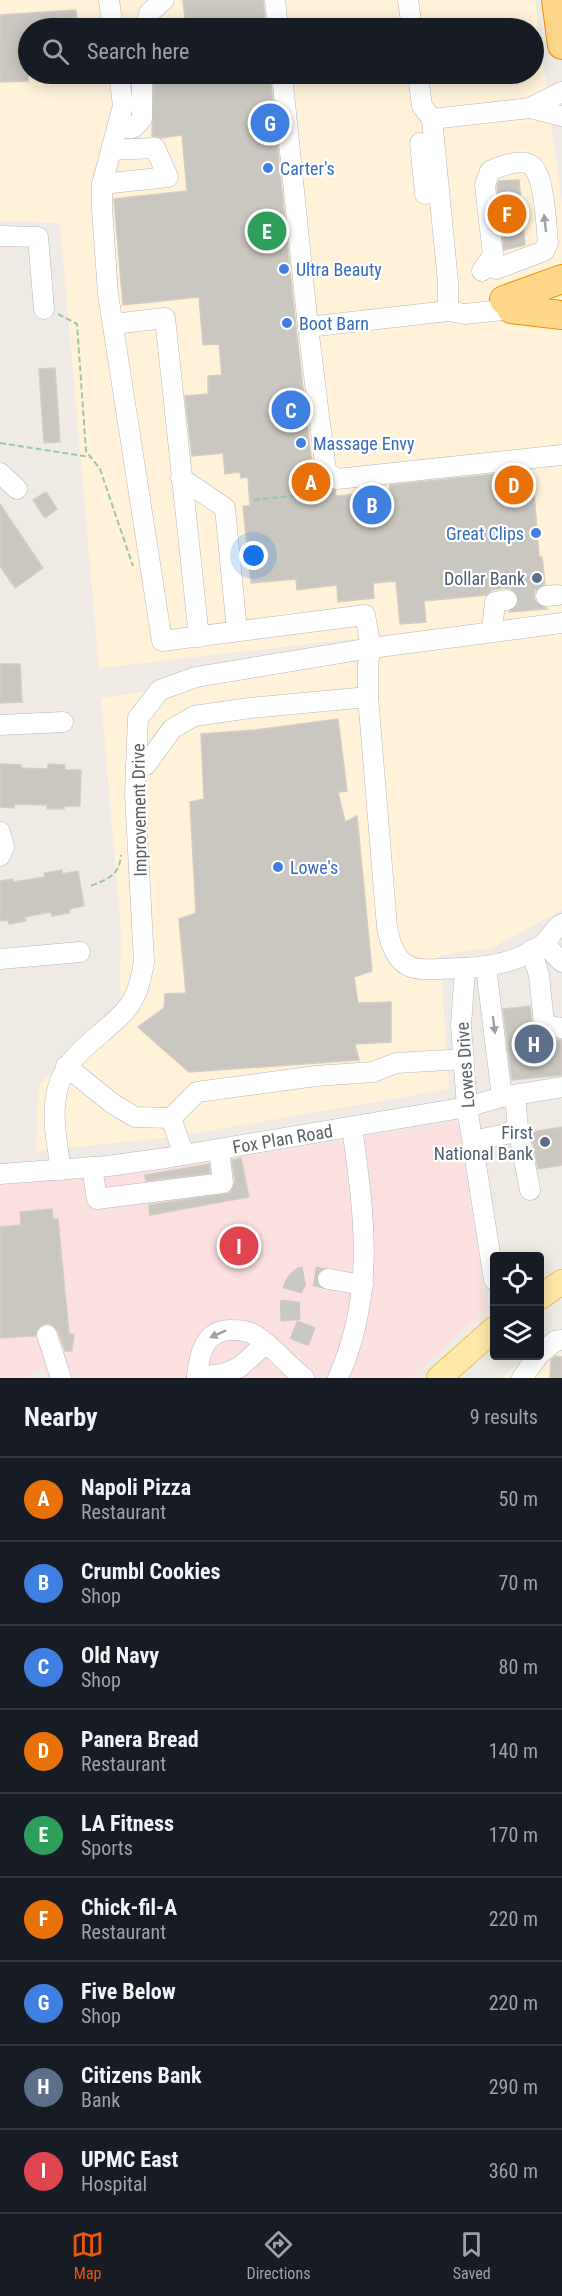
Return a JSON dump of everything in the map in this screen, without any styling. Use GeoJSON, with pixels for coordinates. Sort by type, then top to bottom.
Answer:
{"type":"FeatureCollection","features":[{"type":"Feature","properties":{"kind":"highway"},"geometry":{"type":"LineString","coordinates":[[556,0],[562,45]]}},
{"type":"Feature","properties":{"kind":"highway"},"geometry":{"type":"LineString","coordinates":[[507,304],[562,279]]}},
{"type":"Feature","properties":{"kind":"highway"},"geometry":{"type":"LineString","coordinates":[[507,304],[562,315]]}},
{"type":"Feature","properties":{"kind":"main road"},"geometry":{"type":"LineString","coordinates":[[544,1294],[562,1282]]}},
{"type":"Feature","properties":{"kind":"main road"},"geometry":{"type":"LineString","coordinates":[[439,1378],[490,1333]]}},
{"type":"Feature","properties":{"kind":"lane"},"geometry":{"type":"LineString","coordinates":[[109,0],[112,18]]}},
{"type":"Feature","properties":{"kind":"lane"},"geometry":{"type":"LineString","coordinates":[[147,18],[148,13],[164,0]]}},
{"type":"Feature","properties":{"kind":"lane"},"geometry":{"type":"LineString","coordinates":[[275,0],[277,18]]}},
{"type":"Feature","properties":{"kind":"lane"},"geometry":{"type":"LineString","coordinates":[[408,0],[411,18]]}},
{"type":"Feature","properties":{"kind":"lane"},"geometry":{"type":"LineString","coordinates":[[120,84],[123,106],[102,184],[108,294],[162,641],[365,615],[371,648],[368,664],[368,697],[387,927],[397,957],[409,968],[422,970],[486,967],[500,965],[546,946]]}},
{"type":"Feature","properties":{"kind":"lane"},"geometry":{"type":"LineString","coordinates":[[117,128],[133,128],[142,119],[142,84]]}},
{"type":"Feature","properties":{"kind":"lane"},"geometry":{"type":"LineString","coordinates":[[283,84],[324,468],[333,478],[562,455]]}},
{"type":"Feature","properties":{"kind":"lane"},"geometry":{"type":"LineString","coordinates":[[419,84],[422,106],[432,119],[448,282],[448,311]]}},
{"type":"Feature","properties":{"kind":"lane"},"geometry":{"type":"LineString","coordinates":[[432,119],[530,108],[562,92]]}},
{"type":"Feature","properties":{"kind":"lane"},"geometry":{"type":"LineString","coordinates":[[530,108],[562,116]]}},
{"type":"Feature","properties":{"kind":"lane"},"geometry":{"type":"LineString","coordinates":[[420,143],[427,212]]}},
{"type":"Feature","properties":{"kind":"lane"},"geometry":{"type":"LineString","coordinates":[[102,184],[168,177],[155,148],[111,150]]}},
{"type":"Feature","properties":{"kind":"lane"},"geometry":{"type":"LineString","coordinates":[[528,163],[534,168],[541,185],[548,243],[544,251],[489,270],[493,255],[485,185],[490,171],[506,164],[528,163]]}},
{"type":"Feature","properties":{"kind":"lane"},"geometry":{"type":"LineString","coordinates":[[0,236],[38,237],[44,309]]}},
{"type":"Feature","properties":{"kind":"lane"},"geometry":{"type":"LineString","coordinates":[[308,327],[448,311],[465,314],[562,293]]}},
{"type":"Feature","properties":{"kind":"lane"},"geometry":{"type":"LineString","coordinates":[[507,304],[562,303]]}},
{"type":"Feature","properties":{"kind":"lane"},"geometry":{"type":"LineString","coordinates":[[113,324],[165,318],[198,637]]}},
{"type":"Feature","properties":{"kind":"lane"},"geometry":{"type":"LineString","coordinates":[[0,473],[17,489]]}},
{"type":"Feature","properties":{"kind":"lane"},"geometry":{"type":"LineString","coordinates":[[181,478],[225,508],[237,632]]}},
{"type":"Feature","properties":{"kind":"lane"},"geometry":{"type":"LineString","coordinates":[[492,631],[495,602],[507,600]]}},
{"type":"Feature","properties":{"kind":"lane","name":"Improvement Drive"},"geometry":{"type":"LineString","coordinates":[[62,1170],[55,1127],[55,1104],[66,1066],[80,1050],[124,1012],[140,983],[144,962],[144,935],[135,794],[138,718],[160,690],[196,677],[371,648],[562,623]]}},
{"type":"Feature","properties":{"kind":"lane"},"geometry":{"type":"LineString","coordinates":[[136,767],[146,765],[172,729],[194,716],[250,708],[368,697]]}},
{"type":"Feature","properties":{"kind":"lane"},"geometry":{"type":"LineString","coordinates":[[0,725],[63,722]]}},
{"type":"Feature","properties":{"kind":"lane"},"geometry":{"type":"LineString","coordinates":[[0,832],[4,847],[0,856]]}},
{"type":"Feature","properties":{"kind":"lane"},"geometry":{"type":"LineString","coordinates":[[562,924],[557,926],[546,946],[538,975],[544,1023],[548,1026],[562,1028]]}},
{"type":"Feature","properties":{"kind":"lane"},"geometry":{"type":"LineString","coordinates":[[546,946],[562,962]]}},
{"type":"Feature","properties":{"kind":"lane"},"geometry":{"type":"LineString","coordinates":[[0,959],[80,952]]}},
{"type":"Feature","properties":{"kind":"lane"},"geometry":{"type":"LineString","coordinates":[[486,967],[508,1096],[518,1128],[530,1190]]}},
{"type":"Feature","properties":{"kind":"lane","name":"Lowes Drive"},"geometry":{"type":"LineString","coordinates":[[465,968],[461,1017],[467,1107],[490,1252]]}},
{"type":"Feature","properties":{"kind":"lane"},"geometry":{"type":"LineString","coordinates":[[66,1066],[113,1104],[135,1117],[171,1118],[197,1092],[316,1076],[374,1072],[396,1063],[464,1059]]}},
{"type":"Feature","properties":{"kind":"lane","name":"Fox Plan Road"},"geometry":{"type":"LineString","coordinates":[[0,1174],[92,1167],[184,1155],[467,1107],[508,1096],[562,1087]]}},
{"type":"Feature","properties":{"kind":"lane"},"geometry":{"type":"LineString","coordinates":[[171,1118],[184,1155]]}},
{"type":"Feature","properties":{"kind":"lane"},"geometry":{"type":"LineString","coordinates":[[338,1378],[356,1324],[363,1285],[365,1234],[352,1127]]}},
{"type":"Feature","properties":{"kind":"lane"},"geometry":{"type":"LineString","coordinates":[[472,1141],[506,1134],[518,1128]]}},
{"type":"Feature","properties":{"kind":"lane"},"geometry":{"type":"LineString","coordinates":[[92,1167],[97,1199],[223,1183],[219,1149]]}},
{"type":"Feature","properties":{"kind":"lane"},"geometry":{"type":"LineString","coordinates":[[328,1279],[363,1285]]}},
{"type":"Feature","properties":{"kind":"lane"},"geometry":{"type":"LineString","coordinates":[[265,1344],[240,1367],[223,1374],[197,1377],[203,1344],[212,1334],[224,1329],[244,1330],[257,1336],[304,1378]]}},
{"type":"Feature","properties":{"kind":"lane"},"geometry":{"type":"LineString","coordinates":[[47,1335],[61,1378]]}},
{"type":"Feature","properties":{"kind":"lane"},"geometry":{"type":"LineString","coordinates":[[544,1351],[555,1341],[562,1340]]}},
{"type":"Feature","properties":{"kind":"lane"},"geometry":{"type":"LineString","coordinates":[[522,1378],[535,1360]]}},
{"type":"Feature","properties":{"kind":"path"},"geometry":{"type":"LineString","coordinates":[[44,309],[76,324],[86,451],[100,469],[137,579],[154,582]]}},
{"type":"Feature","properties":{"kind":"path"},"geometry":{"type":"LineString","coordinates":[[0,442],[90,457]]}},
{"type":"Feature","properties":{"kind":"path"},"geometry":{"type":"LineString","coordinates":[[254,500],[308,494]]}},
{"type":"Feature","properties":{"kind":"path"},"geometry":{"type":"LineString","coordinates":[[91,886],[110,878],[120,868],[122,847]]}},
{"type":"Feature","properties":{"kind":"shaded area"},"geometry":{"type":"Polygon","coordinates":[[[0,0],[535,0],[537,18],[18,18],[18,84],[544,84],[544,68],[562,204],[562,615],[99,668],[60,223],[0,221],[0,0]]]}},
{"type":"Feature","properties":{"kind":"shaded area"},"geometry":{"type":"Polygon","coordinates":[[[562,632],[562,910],[491,948],[440,955],[449,1089],[173,1137],[36,1151],[39,1086],[120,1001],[121,931],[101,698],[562,632]]]}},
{"type":"Feature","properties":{"kind":"shaded area"},"geometry":{"type":"Polygon","coordinates":[[[457,1121],[487,1308],[411,1378],[46,1378],[43,1367],[26,1378],[0,1378],[0,1184],[149,1172],[457,1121]]]}},
{"type":"Feature","properties":{"kind":"shaded area"},"geometry":{"type":"Polygon","coordinates":[[[561,1325],[562,1378],[502,1378],[522,1360],[544,1360],[544,1340],[561,1325]]]}},
{"type":"Feature","properties":{"kind":"building"},"geometry":{"type":"Polygon","coordinates":[[[183,0],[263,0],[265,18],[185,18],[183,0]]]}},
{"type":"Feature","properties":{"kind":"building"},"geometry":{"type":"Polygon","coordinates":[[[76,10],[76,18],[18,18],[18,81],[0,82],[0,15],[76,10]]]}},
{"type":"Feature","properties":{"kind":"building"},"geometry":{"type":"Polygon","coordinates":[[[154,84],[271,84],[296,328],[313,473],[316,479],[335,490],[336,496],[390,491],[390,485],[524,471],[533,478],[539,557],[542,557],[545,584],[535,590],[534,598],[537,603],[547,609],[509,612],[518,605],[519,597],[512,589],[505,588],[492,590],[486,595],[424,601],[426,622],[400,624],[396,581],[373,583],[374,598],[338,602],[337,585],[297,590],[296,579],[251,583],[243,506],[250,506],[248,477],[241,478],[240,472],[225,474],[223,453],[192,456],[185,396],[208,394],[208,376],[222,375],[219,344],[203,345],[199,297],[123,305],[114,199],[187,191],[182,135],[161,138],[152,136],[154,84]]]}},
{"type":"Feature","properties":{"kind":"building"},"geometry":{"type":"Polygon","coordinates":[[[519,180],[525,245],[504,250],[497,186],[499,181],[519,180]]]}},
{"type":"Feature","properties":{"kind":"building"},"geometry":{"type":"Polygon","coordinates":[[[55,368],[60,442],[44,443],[39,369],[55,368]]]}},
{"type":"Feature","properties":{"kind":"building"},"geometry":{"type":"Polygon","coordinates":[[[46,492],[57,509],[45,518],[33,500],[46,492]]]}},
{"type":"Feature","properties":{"kind":"building"},"geometry":{"type":"Polygon","coordinates":[[[0,504],[43,568],[15,588],[0,566],[0,504]]]}},
{"type":"Feature","properties":{"kind":"building"},"geometry":{"type":"Polygon","coordinates":[[[0,664],[20,664],[22,702],[0,703],[0,664]]]}},
{"type":"Feature","properties":{"kind":"building","name":"Lowe's"},"geometry":{"type":"Polygon","coordinates":[[[338,719],[347,791],[338,792],[345,822],[357,816],[372,971],[354,977],[358,1003],[391,1002],[391,1042],[355,1044],[359,1060],[189,1072],[138,1027],[164,1008],[165,994],[186,993],[179,919],[196,913],[190,802],[204,799],[201,734],[255,730],[338,719]]]}},
{"type":"Feature","properties":{"kind":"building"},"geometry":{"type":"Polygon","coordinates":[[[0,764],[21,765],[21,768],[48,769],[48,764],[65,765],[65,770],[81,770],[80,806],[47,809],[47,805],[14,804],[14,808],[0,807],[0,764]]]}},
{"type":"Feature","properties":{"kind":"building"},"geometry":{"type":"Polygon","coordinates":[[[62,870],[62,874],[78,871],[84,906],[69,909],[70,913],[52,916],[51,912],[25,917],[26,921],[9,924],[8,920],[0,921],[0,881],[13,879],[13,882],[45,877],[44,873],[62,870]]]}},
{"type":"Feature","properties":{"kind":"building"},"geometry":{"type":"Polygon","coordinates":[[[530,1006],[532,1025],[539,1034],[540,1041],[562,1040],[562,1075],[512,1080],[503,1009],[530,1006]]]}},
{"type":"Feature","properties":{"kind":"building","name":"First National Bank"},"geometry":{"type":"Polygon","coordinates":[[[562,1127],[562,1165],[538,1169],[531,1132],[562,1127]]]}},
{"type":"Feature","properties":{"kind":"building"},"geometry":{"type":"Polygon","coordinates":[[[241,1158],[249,1197],[150,1215],[149,1205],[230,1193],[235,1182],[232,1160],[241,1158]]]}},
{"type":"Feature","properties":{"kind":"building"},"geometry":{"type":"Polygon","coordinates":[[[209,1164],[210,1173],[146,1181],[145,1175],[209,1164]]]}},
{"type":"Feature","properties":{"kind":"building"},"geometry":{"type":"Polygon","coordinates":[[[52,1209],[53,1219],[58,1219],[69,1334],[74,1334],[72,1351],[65,1351],[58,1331],[49,1323],[39,1327],[35,1336],[0,1338],[0,1227],[21,1225],[20,1212],[52,1209]]]}},
{"type":"Feature","properties":{"kind":"building"},"geometry":{"type":"Polygon","coordinates":[[[556,1356],[562,1357],[562,1378],[550,1378],[551,1360],[556,1356]]]}},
{"type":"Feature","properties":{"kind":"tunnel"},"geometry":{"type":"LineString","coordinates":[[507,600],[546,596]]}},
{"type":"Feature","properties":{"kind":"tunnel"},"geometry":{"type":"LineString","coordinates":[[312,1337],[292,1329],[291,1294],[300,1278],[310,1276],[328,1279]]}},
{"type":"Feature","properties":{"kind":"place","name":"Five Below"},"geometry":{"type":"Point","coordinates":[270,123]}},
{"type":"Feature","properties":{"kind":"place","name":"Carter's"},"geometry":{"type":"Point","coordinates":[268,168]}},
{"type":"Feature","properties":{"kind":"place","name":"Chick-fil-A"},"geometry":{"type":"Point","coordinates":[507,214]}},
{"type":"Feature","properties":{"kind":"place","name":"LA Fitness"},"geometry":{"type":"Point","coordinates":[267,231]}},
{"type":"Feature","properties":{"kind":"place","name":"Ultra Beauty"},"geometry":{"type":"Point","coordinates":[284,269]}},
{"type":"Feature","properties":{"kind":"place","name":"Boot Barn"},"geometry":{"type":"Point","coordinates":[287,323]}},
{"type":"Feature","properties":{"kind":"place","name":"Old Navy"},"geometry":{"type":"Point","coordinates":[291,410]}},
{"type":"Feature","properties":{"kind":"place","name":"Massage Envy"},"geometry":{"type":"Point","coordinates":[301,443]}},
{"type":"Feature","properties":{"kind":"place","name":"Napoli Pizza"},"geometry":{"type":"Point","coordinates":[311,482]}},
{"type":"Feature","properties":{"kind":"place","name":"Panera Bread"},"geometry":{"type":"Point","coordinates":[514,485]}},
{"type":"Feature","properties":{"kind":"place","name":"Crumbl Cookies"},"geometry":{"type":"Point","coordinates":[372,505]}},
{"type":"Feature","properties":{"kind":"place","name":"Great Clips"},"geometry":{"type":"Point","coordinates":[536,533]}},
{"type":"Feature","properties":{"kind":"place","name":"Dollar Bank"},"geometry":{"type":"Point","coordinates":[537,578]}},
{"type":"Feature","properties":{"kind":"place","name":"Lowe's"},"geometry":{"type":"Point","coordinates":[278,867]}},
{"type":"Feature","properties":{"kind":"place","name":"Citizens Bank"},"geometry":{"type":"Point","coordinates":[534,1044]}},
{"type":"Feature","properties":{"kind":"place","name":"First National Bank"},"geometry":{"type":"Point","coordinates":[545,1142]}},
{"type":"Feature","properties":{"kind":"place","name":"UPMC East"},"geometry":{"type":"Point","coordinates":[239,1246]}}]}
